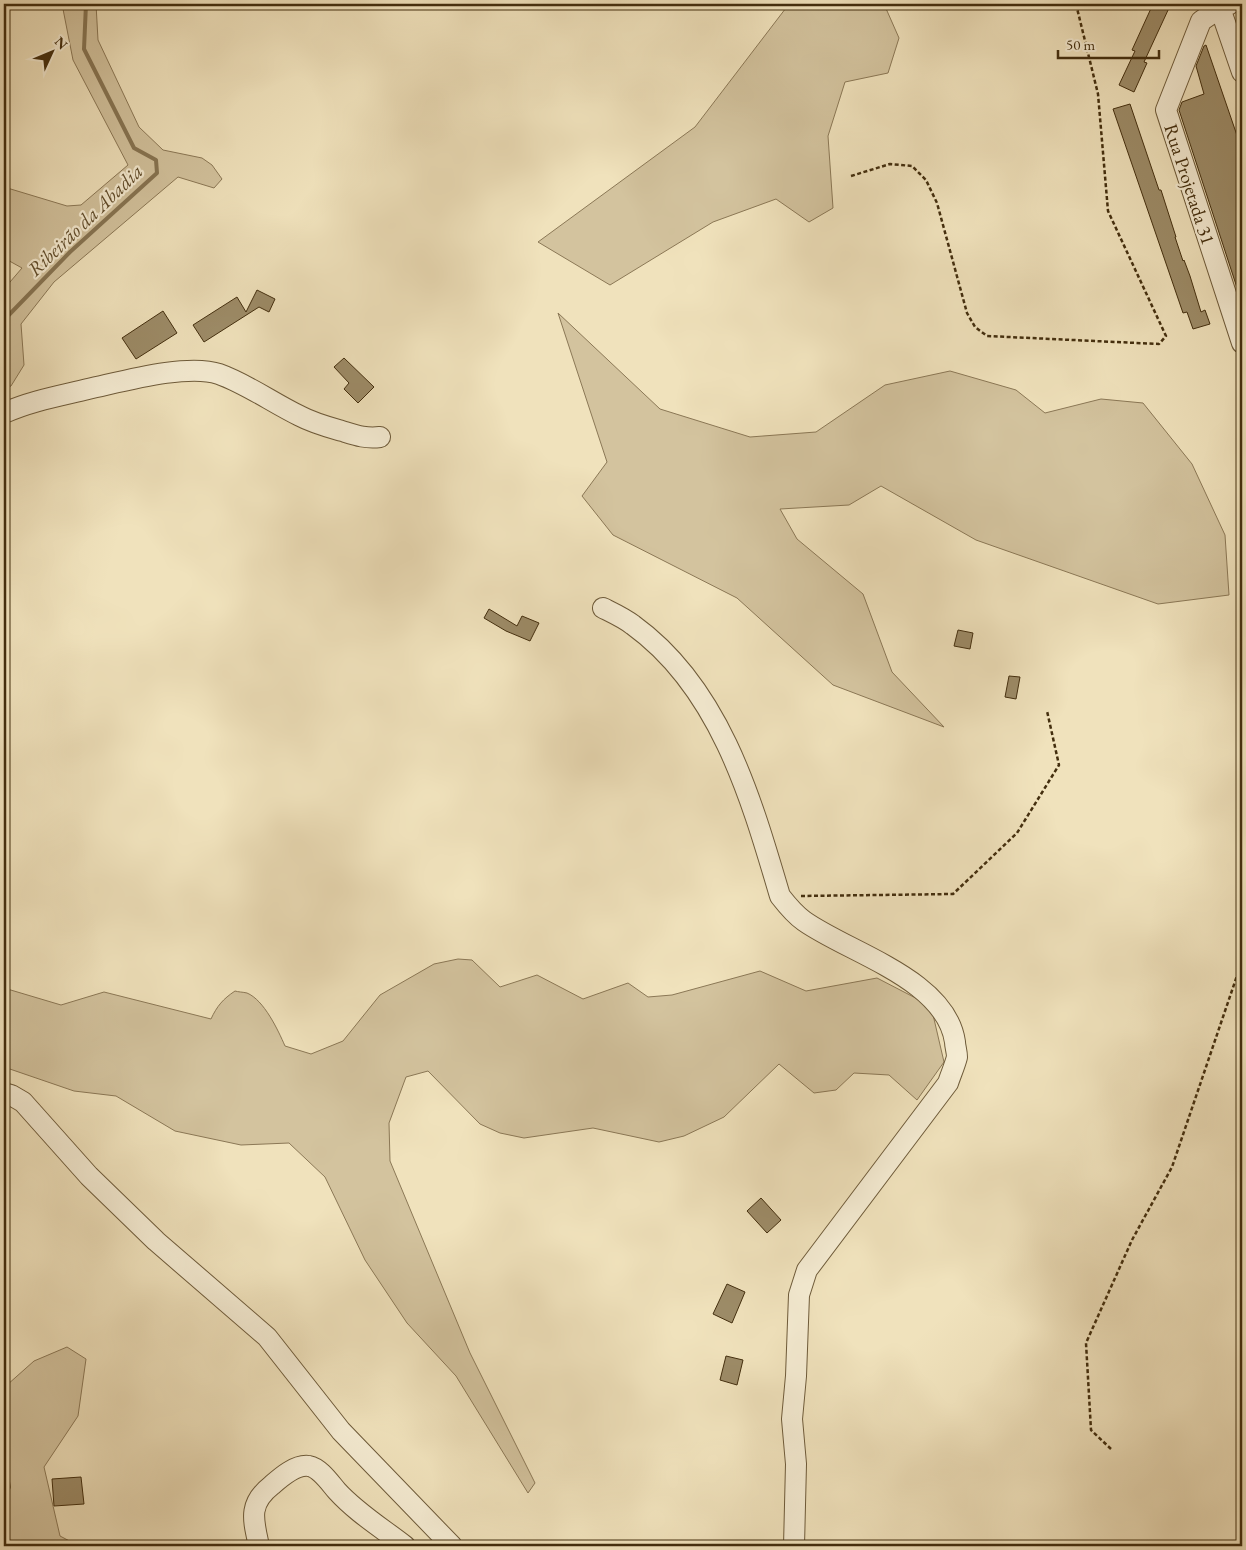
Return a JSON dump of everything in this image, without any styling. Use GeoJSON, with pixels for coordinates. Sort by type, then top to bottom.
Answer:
{"type":"FeatureCollection","features":[{"type":"Feature","properties":{"kind":"street"},"geometry":{"type":"LineString","coordinates":[[1225,6],[1242,72]]}},
{"type":"Feature","properties":{"kind":"street","name":"Rua Projetada 31"},"geometry":{"type":"LineString","coordinates":[[1225,6],[1201,21],[1166,110],[1242,343]]}},
{"type":"Feature","properties":{"kind":"street"},"geometry":{"type":"LineString","coordinates":[[4,413],[50,397],[120,381],[192,370],[208,371],[232,380],[315,423],[360,436],[380,437]]}},
{"type":"Feature","properties":{"kind":"street"},"geometry":{"type":"LineString","coordinates":[[603,608],[632,624],[653,641],[691,682],[714,719],[751,800],[780,896],[790,909],[803,921],[906,978],[935,1002],[947,1016],[954,1033],[957,1056],[948,1083],[807,1270],[803,1282],[799,1295],[796,1376],[792,1419],[796,1464],[794,1546]]}},
{"type":"Feature","properties":{"kind":"street"},"geometry":{"type":"LineString","coordinates":[[4,1092],[23,1102],[89,1176],[156,1241],[267,1336],[341,1431],[452,1546]]}},
{"type":"Feature","properties":{"kind":"street"},"geometry":{"type":"LineString","coordinates":[[259,1546],[253,1522],[255,1505],[268,1488],[284,1475],[299,1467],[308,1466],[324,1476],[348,1503],[405,1546]]}},
{"type":"Feature","properties":{"kind":"path"},"geometry":{"type":"LineString","coordinates":[[851,176],[890,164],[912,166],[926,180],[937,203],[967,312],[975,328],[987,336],[1159,344],[1166,336],[1108,211],[1098,94],[1076,4]]}},
{"type":"Feature","properties":{"kind":"path"},"geometry":{"type":"LineString","coordinates":[[780,896],[953,894],[1018,833],[1059,765],[1047,711]]}},
{"type":"Feature","properties":{"kind":"path"},"geometry":{"type":"LineString","coordinates":[[1111,1449],[1091,1430],[1086,1343],[1132,1240],[1172,1167],[1242,960]]}},
{"type":"Feature","properties":{"kind":"shaded area"},"geometry":{"type":"Polygon","coordinates":[[[62,4],[96,4],[98,40],[139,127],[163,150],[202,158],[212,165],[222,179],[214,188],[178,177],[54,282],[21,324],[24,365],[11,386],[4,389],[4,289],[22,268],[4,258],[4,187],[67,206],[81,205],[128,165],[73,60],[62,4]]]}},
{"type":"Feature","properties":{"kind":"shaded area"},"geometry":{"type":"Polygon","coordinates":[[[789,4],[884,4],[899,38],[888,73],[845,82],[828,136],[833,208],[809,222],[776,199],[713,222],[610,285],[538,242],[695,127],[789,4]]]}},
{"type":"Feature","properties":{"kind":"shaded area"},"geometry":{"type":"Polygon","coordinates":[[[558,313],[660,409],[750,437],[816,432],[885,385],[950,371],[1016,390],[1045,413],[1101,399],[1143,403],[1192,464],[1225,535],[1229,595],[1158,604],[976,540],[881,486],[849,505],[780,509],[797,539],[863,594],[892,672],[944,727],[833,685],[737,598],[613,535],[582,496],[607,462],[558,313]]]}},
{"type":"Feature","properties":{"kind":"shaded area"},"geometry":{"type":"Polygon","coordinates":[[[458,959],[472,960],[500,987],[537,975],[583,999],[628,983],[648,997],[672,995],[760,971],[806,991],[877,978],[931,1006],[944,1062],[917,1100],[889,1075],[854,1073],[836,1090],[814,1093],[779,1064],[724,1117],[684,1136],[659,1142],[593,1128],[524,1138],[500,1133],[480,1124],[428,1071],[406,1077],[389,1123],[390,1161],[470,1353],[535,1483],[528,1493],[456,1376],[407,1323],[365,1260],[325,1177],[289,1143],[241,1145],[175,1131],[116,1096],[74,1091],[4,1067],[4,988],[61,1005],[104,992],[211,1019],[221,1003],[235,991],[247,993],[265,1009],[285,1046],[311,1054],[343,1041],[380,995],[434,964],[458,959]]]}},
{"type":"Feature","properties":{"kind":"shaded area"},"geometry":{"type":"Polygon","coordinates":[[[67,1347],[86,1359],[78,1416],[44,1467],[60,1536],[79,1546],[4,1546],[4,1383],[7,1385],[34,1361],[67,1347]]]}},
{"type":"Feature","properties":{"kind":"building"},"geometry":{"type":"Polygon","coordinates":[[[1153,4],[1169,8],[1144,62],[1147,63],[1134,92],[1119,85],[1135,51],[1132,50],[1153,4]]]}},
{"type":"Feature","properties":{"kind":"building"},"geometry":{"type":"Polygon","coordinates":[[[1206,45],[1242,150],[1242,303],[1179,110],[1182,102],[1204,94],[1196,66],[1206,45]]]}},
{"type":"Feature","properties":{"kind":"building"},"geometry":{"type":"Polygon","coordinates":[[[1130,104],[1159,190],[1161,190],[1201,312],[1205,310],[1210,324],[1193,329],[1187,312],[1183,313],[1113,109],[1130,104]]]}},
{"type":"Feature","properties":{"kind":"building"},"geometry":{"type":"Polygon","coordinates":[[[257,290],[275,299],[269,312],[259,307],[204,342],[193,325],[237,297],[246,312],[257,290]]]}},
{"type":"Feature","properties":{"kind":"building"},"geometry":{"type":"Polygon","coordinates":[[[163,311],[177,333],[136,359],[122,338],[163,311]]]}},
{"type":"Feature","properties":{"kind":"building"},"geometry":{"type":"Polygon","coordinates":[[[344,358],[374,387],[358,403],[344,389],[349,383],[334,367],[344,358]]]}},
{"type":"Feature","properties":{"kind":"building"},"geometry":{"type":"Polygon","coordinates":[[[489,609],[517,626],[522,616],[539,623],[530,641],[506,631],[484,618],[489,609]]]}},
{"type":"Feature","properties":{"kind":"building"},"geometry":{"type":"Polygon","coordinates":[[[958,630],[973,633],[970,649],[954,646],[958,630]]]}},
{"type":"Feature","properties":{"kind":"building"},"geometry":{"type":"Polygon","coordinates":[[[1009,676],[1020,677],[1016,699],[1005,697],[1009,676]]]}},
{"type":"Feature","properties":{"kind":"building"},"geometry":{"type":"Polygon","coordinates":[[[761,1198],[781,1220],[767,1233],[747,1211],[761,1198]]]}},
{"type":"Feature","properties":{"kind":"building"},"geometry":{"type":"Polygon","coordinates":[[[727,1284],[745,1292],[732,1323],[713,1314],[727,1284]]]}},
{"type":"Feature","properties":{"kind":"building"},"geometry":{"type":"Polygon","coordinates":[[[726,1356],[743,1360],[737,1385],[720,1380],[726,1356]]]}},
{"type":"Feature","properties":{"kind":"building"},"geometry":{"type":"Polygon","coordinates":[[[81,1477],[84,1504],[54,1506],[52,1479],[81,1477]]]}},
{"type":"Feature","properties":{"kind":"waterway","name":"Ribeirão da Abadia"},"geometry":{"type":"LineString","coordinates":[[4,320],[70,252],[157,173],[156,160],[134,148],[84,49],[86,4]]}},
{"type":"Feature","properties":{"kind":"waterway"},"geometry":{"type":"LineString","coordinates":[[4,1461],[9,1487],[4,1497]]}}]}
